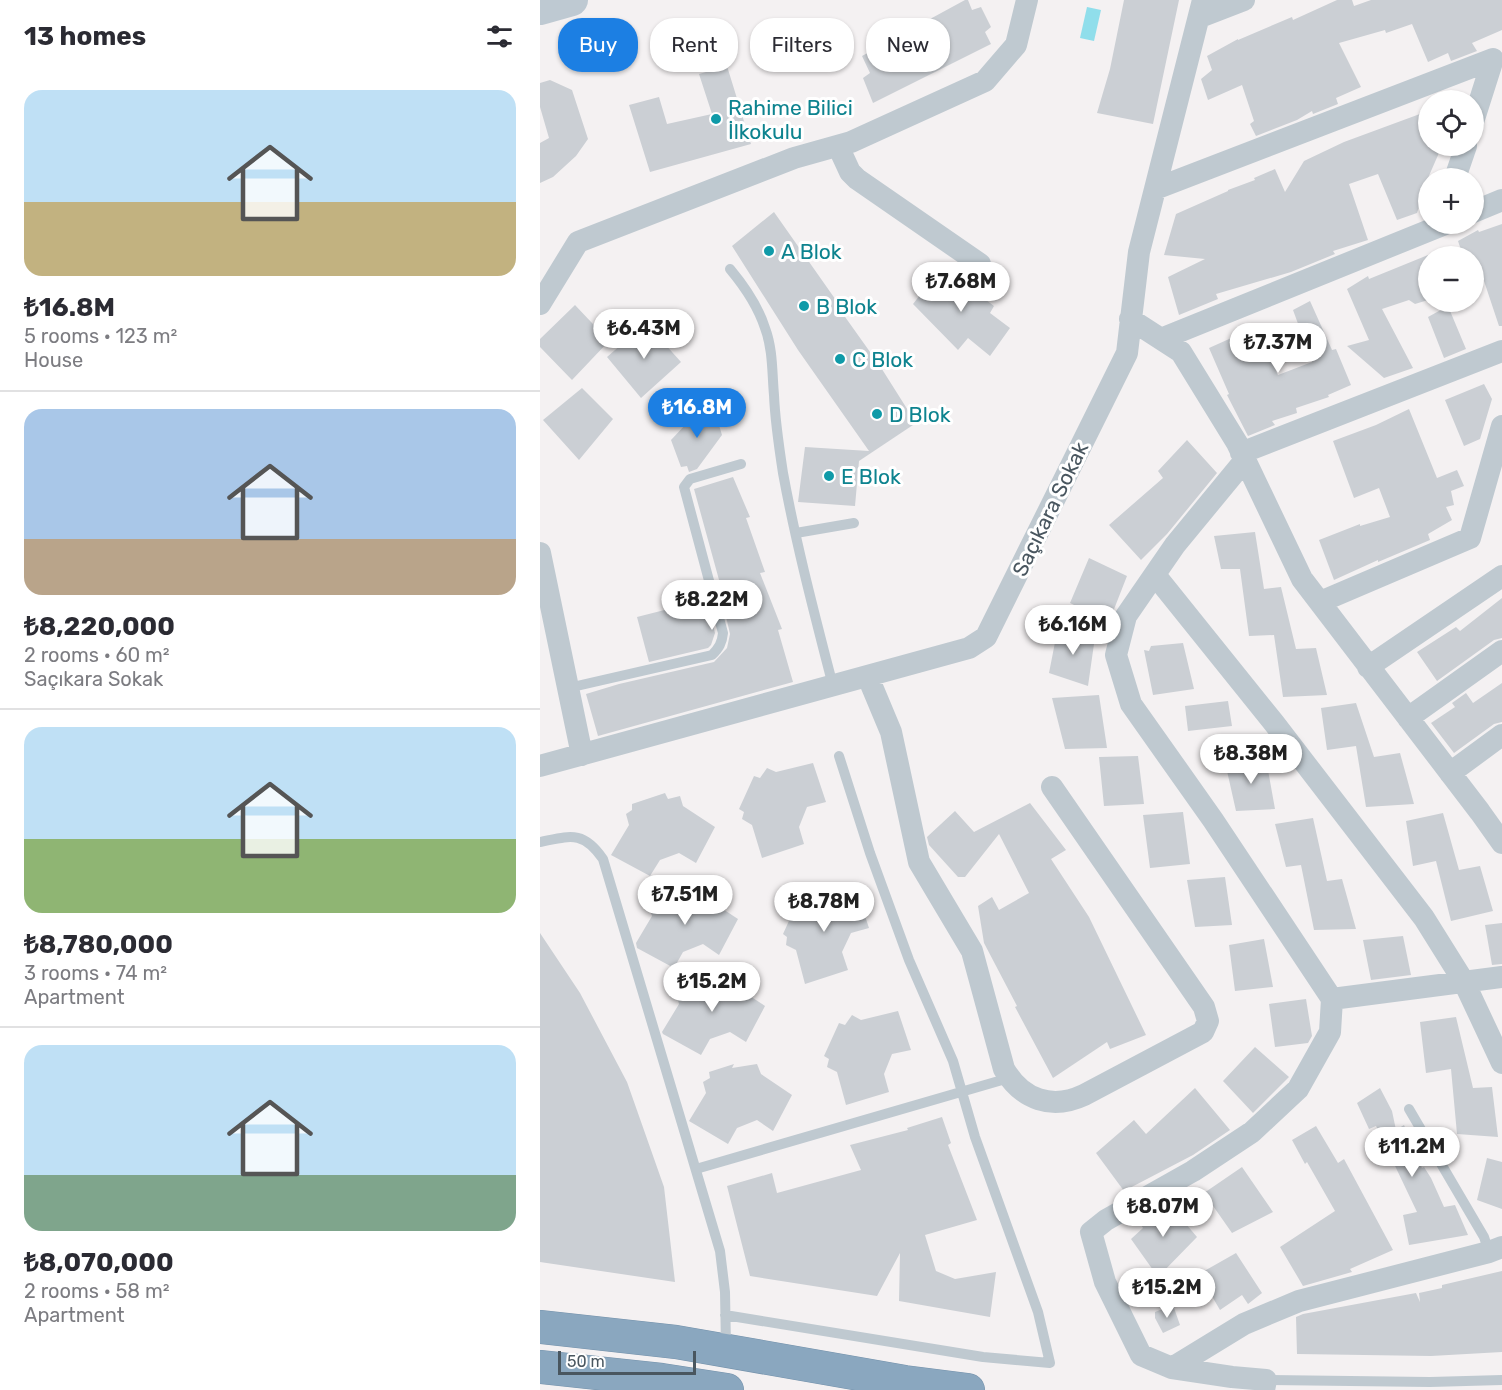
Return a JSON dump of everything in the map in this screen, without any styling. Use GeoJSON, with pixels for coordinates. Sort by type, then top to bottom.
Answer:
{"type":"FeatureCollection","features":[{"type":"Feature","properties":{"kind":"highway"},"geometry":{"type":"LineString","coordinates":[[540,1327],[676,1342],[904,1382],[968,1390]]}},
{"type":"Feature","properties":{"kind":"highway"},"geometry":{"type":"LineString","coordinates":[[540,1367],[662,1380],[727,1390]]}},
{"type":"Feature","properties":{"kind":"main road"},"geometry":{"type":"LineString","coordinates":[[540,9],[572,0]]}},
{"type":"Feature","properties":{"kind":"street"},"geometry":{"type":"LineString","coordinates":[[540,304],[578,242],[795,158],[851,142],[985,81],[1016,45],[1027,0]]}},
{"type":"Feature","properties":{"kind":"street"},"geometry":{"type":"LineString","coordinates":[[1201,8],[1244,0]]}},
{"type":"Feature","properties":{"kind":"street","name":"Saçıkara Sokak"},"geometry":{"type":"LineString","coordinates":[[540,766],[868,677],[969,648],[986,638],[1127,353],[1139,252],[1201,8]]}},
{"type":"Feature","properties":{"kind":"street"},"geometry":{"type":"LineString","coordinates":[[1155,189],[1497,54]]}},
{"type":"Feature","properties":{"kind":"street"},"geometry":{"type":"LineString","coordinates":[[1484,91],[1497,54]]}},
{"type":"Feature","properties":{"kind":"street"},"geometry":{"type":"LineString","coordinates":[[838,146],[850,172],[857,179],[980,264]]}},
{"type":"Feature","properties":{"kind":"street"},"geometry":{"type":"LineString","coordinates":[[1484,207],[1502,200]]}},
{"type":"Feature","properties":{"kind":"street"},"geometry":{"type":"LineString","coordinates":[[1161,339],[1418,234]]}},
{"type":"Feature","properties":{"kind":"street"},"geometry":{"type":"LineString","coordinates":[[1130,319],[1182,352],[1243,456],[1302,579],[1450,773],[1498,830]]}},
{"type":"Feature","properties":{"kind":"street"},"geometry":{"type":"LineString","coordinates":[[1265,1385],[1232,1377],[1172,1368],[1140,1355],[1105,1282],[1091,1232],[1107,1220],[1193,1171],[1252,1132],[1298,1089],[1330,1032],[1332,999],[1213,820],[1131,705],[1116,655],[1126,616],[1175,545],[1243,456],[1502,351]]}},
{"type":"Feature","properties":{"kind":"street"},"geometry":{"type":"LineString","coordinates":[[1320,602],[1470,538],[1502,426]]}},
{"type":"Feature","properties":{"kind":"street"},"geometry":{"type":"LineString","coordinates":[[540,553],[582,755]]}},
{"type":"Feature","properties":{"kind":"street"},"geometry":{"type":"LineString","coordinates":[[1155,575],[1274,723],[1424,918],[1464,982],[1502,1063]]}},
{"type":"Feature","properties":{"kind":"street"},"geometry":{"type":"LineString","coordinates":[[1368,667],[1502,576]]}},
{"type":"Feature","properties":{"kind":"street"},"geometry":{"type":"LineString","coordinates":[[1408,718],[1502,651]]}},
{"type":"Feature","properties":{"kind":"street"},"geometry":{"type":"LineString","coordinates":[[868,677],[891,732],[919,862],[972,951],[1004,1069],[1009,1078],[1024,1093],[1054,1103],[1075,1100],[1203,1032],[1208,1022],[1204,1007],[1052,787]]}},
{"type":"Feature","properties":{"kind":"street"},"geometry":{"type":"LineString","coordinates":[[1450,773],[1502,735]]}},
{"type":"Feature","properties":{"kind":"street"},"geometry":{"type":"LineString","coordinates":[[1332,999],[1502,977]]}},
{"type":"Feature","properties":{"kind":"street"},"geometry":{"type":"LineString","coordinates":[[1172,1368],[1244,1324],[1299,1301],[1496,1249]]}},
{"type":"Feature","properties":{"kind":"lane"},"geometry":{"type":"LineString","coordinates":[[730,269],[753,299],[768,338],[778,442],[796,533],[834,686]]}},
{"type":"Feature","properties":{"kind":"lane"},"geometry":{"type":"LineString","coordinates":[[568,688],[712,655],[721,645],[723,633],[684,490],[686,483],[690,480],[741,464]]}},
{"type":"Feature","properties":{"kind":"lane"},"geometry":{"type":"LineString","coordinates":[[796,533],[854,523]]}},
{"type":"Feature","properties":{"kind":"lane"},"geometry":{"type":"LineString","coordinates":[[725,1315],[983,1357],[1050,1363],[1038,1312],[979,1148],[953,1061],[909,960],[873,863],[839,756]]}},
{"type":"Feature","properties":{"kind":"lane"},"geometry":{"type":"LineString","coordinates":[[540,842],[576,835],[589,843],[603,858],[720,1251],[725,1292],[726,1351]]}},
{"type":"Feature","properties":{"kind":"lane"},"geometry":{"type":"LineString","coordinates":[[696,1169],[1009,1078]]}},
{"type":"Feature","properties":{"kind":"lane"},"geometry":{"type":"LineString","coordinates":[[1409,1109],[1484,1237],[1496,1249]]}},
{"type":"Feature","properties":{"kind":"lane"},"geometry":{"type":"LineString","coordinates":[[1265,1385],[1502,1380]]}},
{"type":"Feature","properties":{"kind":"water"},"geometry":{"type":"Polygon","coordinates":[[[1087,7],[1101,10],[1094,41],[1080,38],[1087,7]]]}},
{"type":"Feature","properties":{"kind":"building"},"geometry":{"type":"Polygon","coordinates":[[[968,0],[972,10],[981,7],[991,27],[985,32],[991,44],[950,64],[950,18],[932,18],[968,0]]]}},
{"type":"Feature","properties":{"kind":"building"},"geometry":{"type":"Polygon","coordinates":[[[1124,0],[1179,0],[1153,124],[1097,113],[1110,69],[1124,0]]]}},
{"type":"Feature","properties":{"kind":"building"},"geometry":{"type":"Polygon","coordinates":[[[1337,0],[1352,0],[1354,6],[1371,0],[1502,0],[1502,30],[1472,43],[1477,51],[1451,61],[1448,53],[1428,62],[1412,24],[1386,33],[1385,30],[1339,43],[1361,87],[1336,98],[1338,104],[1313,114],[1312,111],[1297,120],[1256,136],[1250,124],[1254,121],[1242,85],[1208,100],[1201,79],[1212,70],[1207,56],[1238,39],[1292,17],[1293,20],[1337,0]]]}},
{"type":"Feature","properties":{"kind":"building","name":"Rahime Bilici İlkokulu"},"geometry":{"type":"Polygon","coordinates":[[[729,72],[751,144],[650,172],[629,105],[659,97],[667,124],[712,114],[699,74],[729,72]]]}},
{"type":"Feature","properties":{"kind":"building"},"geometry":{"type":"Polygon","coordinates":[[[935,72],[873,103],[863,78],[870,73],[935,72]]]}},
{"type":"Feature","properties":{"kind":"building"},"geometry":{"type":"Polygon","coordinates":[[[550,80],[572,90],[588,139],[576,156],[553,177],[540,183],[540,143],[549,138],[540,107],[540,83],[550,80]]]}},
{"type":"Feature","properties":{"kind":"building"},"geometry":{"type":"Polygon","coordinates":[[[1418,115],[1418,156],[1438,156],[1432,168],[1418,168],[1417,213],[1397,220],[1378,174],[1349,184],[1368,240],[1333,251],[1335,254],[1291,272],[1216,294],[1218,299],[1179,315],[1168,277],[1205,259],[1164,255],[1176,214],[1275,169],[1285,192],[1304,161],[1344,142],[1418,115]]]}},
{"type":"Feature","properties":{"kind":"building"},"geometry":{"type":"Polygon","coordinates":[[[774,212],[845,313],[843,314],[880,366],[916,423],[859,461],[855,506],[798,502],[805,447],[869,451],[798,350],[732,246],[774,212]]]}},
{"type":"Feature","properties":{"kind":"building"},"geometry":{"type":"Polygon","coordinates":[[[1502,224],[1502,326],[1499,326],[1484,281],[1484,246],[1460,246],[1458,241],[1471,234],[1484,234],[1484,230],[1502,224]]]}},
{"type":"Feature","properties":{"kind":"building"},"geometry":{"type":"Polygon","coordinates":[[[1418,259],[1418,303],[1415,304],[1409,300],[1382,309],[1413,368],[1384,378],[1347,346],[1369,340],[1347,289],[1368,276],[1369,279],[1418,259]]]}},
{"type":"Feature","properties":{"kind":"building"},"geometry":{"type":"Polygon","coordinates":[[[942,267],[994,306],[990,313],[1010,328],[990,356],[968,338],[958,350],[913,304],[942,267]]]}},
{"type":"Feature","properties":{"kind":"building"},"geometry":{"type":"Polygon","coordinates":[[[1310,301],[1332,350],[1336,349],[1351,385],[1328,395],[1329,397],[1296,408],[1297,413],[1272,421],[1275,425],[1248,436],[1227,395],[1229,394],[1209,348],[1256,327],[1278,375],[1312,362],[1293,310],[1310,301]]]}},
{"type":"Feature","properties":{"kind":"building"},"geometry":{"type":"Polygon","coordinates":[[[575,305],[609,341],[572,380],[540,347],[540,339],[575,305]]]}},
{"type":"Feature","properties":{"kind":"building"},"geometry":{"type":"Polygon","coordinates":[[[1437,312],[1451,312],[1466,349],[1444,358],[1428,317],[1437,312]]]}},
{"type":"Feature","properties":{"kind":"building"},"geometry":{"type":"Polygon","coordinates":[[[646,323],[681,362],[641,398],[607,357],[646,323]]]}},
{"type":"Feature","properties":{"kind":"building"},"geometry":{"type":"Polygon","coordinates":[[[1484,384],[1492,399],[1480,439],[1464,446],[1445,400],[1484,384]]]}},
{"type":"Feature","properties":{"kind":"building"},"geometry":{"type":"Polygon","coordinates":[[[582,388],[613,419],[579,460],[543,420],[582,388]]]}},
{"type":"Feature","properties":{"kind":"building"},"geometry":{"type":"Polygon","coordinates":[[[702,407],[714,409],[722,435],[697,469],[689,472],[687,466],[681,467],[671,440],[702,407]]]}},
{"type":"Feature","properties":{"kind":"building"},"geometry":{"type":"Polygon","coordinates":[[[1409,409],[1437,478],[1457,470],[1464,486],[1451,491],[1454,505],[1446,507],[1452,520],[1428,534],[1430,540],[1334,580],[1319,540],[1360,524],[1360,526],[1390,517],[1379,488],[1354,498],[1333,441],[1376,425],[1409,409]]]}},
{"type":"Feature","properties":{"kind":"building"},"geometry":{"type":"Polygon","coordinates":[[[1187,440],[1217,473],[1167,534],[1141,560],[1109,525],[1163,478],[1158,471],[1187,440]]]}},
{"type":"Feature","properties":{"kind":"building"},"geometry":{"type":"Polygon","coordinates":[[[733,477],[750,517],[746,518],[765,572],[760,573],[782,629],[778,630],[793,682],[598,736],[586,694],[714,662],[727,648],[730,634],[722,599],[724,598],[694,489],[733,477]]]}},
{"type":"Feature","properties":{"kind":"building"},"geometry":{"type":"Polygon","coordinates":[[[1255,532],[1264,589],[1281,587],[1296,649],[1316,648],[1327,695],[1283,697],[1274,635],[1249,636],[1240,569],[1221,569],[1214,536],[1255,532]]]}},
{"type":"Feature","properties":{"kind":"building"},"geometry":{"type":"Polygon","coordinates":[[[1089,558],[1127,576],[1109,622],[1070,603],[1089,558]]]}},
{"type":"Feature","properties":{"kind":"building"},"geometry":{"type":"Polygon","coordinates":[[[1502,598],[1502,638],[1494,640],[1437,681],[1417,652],[1456,627],[1460,631],[1502,598]]]}},
{"type":"Feature","properties":{"kind":"building"},"geometry":{"type":"Polygon","coordinates":[[[696,602],[697,606],[707,603],[715,633],[711,645],[708,648],[649,662],[637,617],[696,602]]]}},
{"type":"Feature","properties":{"kind":"building"},"geometry":{"type":"Polygon","coordinates":[[[1058,627],[1095,637],[1088,686],[1049,673],[1058,627]]]}},
{"type":"Feature","properties":{"kind":"building"},"geometry":{"type":"Polygon","coordinates":[[[1183,643],[1194,689],[1153,695],[1144,650],[1149,651],[1151,646],[1183,643]]]}},
{"type":"Feature","properties":{"kind":"building"},"geometry":{"type":"Polygon","coordinates":[[[1502,683],[1502,722],[1494,724],[1454,753],[1431,723],[1455,707],[1452,703],[1466,693],[1473,703],[1502,683]]]}},
{"type":"Feature","properties":{"kind":"building"},"geometry":{"type":"Polygon","coordinates":[[[1099,695],[1107,748],[1065,749],[1052,698],[1099,695]]]}},
{"type":"Feature","properties":{"kind":"building"},"geometry":{"type":"Polygon","coordinates":[[[1228,701],[1232,726],[1188,731],[1185,706],[1228,701]]]}},
{"type":"Feature","properties":{"kind":"building"},"geometry":{"type":"Polygon","coordinates":[[[1356,703],[1374,757],[1400,753],[1414,804],[1366,807],[1356,746],[1327,750],[1321,708],[1356,703]]]}},
{"type":"Feature","properties":{"kind":"building"},"geometry":{"type":"Polygon","coordinates":[[[1138,756],[1144,804],[1104,806],[1099,757],[1138,756]]]}},
{"type":"Feature","properties":{"kind":"building"},"geometry":{"type":"Polygon","coordinates":[[[1266,759],[1275,809],[1236,811],[1225,762],[1266,759]]]}},
{"type":"Feature","properties":{"kind":"building"},"geometry":{"type":"Polygon","coordinates":[[[813,763],[826,802],[807,807],[799,827],[804,844],[762,858],[752,825],[742,819],[744,812],[739,809],[754,776],[760,778],[767,768],[776,772],[813,763]]]}},
{"type":"Feature","properties":{"kind":"building"},"geometry":{"type":"Polygon","coordinates":[[[665,793],[668,799],[680,796],[683,806],[715,827],[696,863],[679,853],[660,860],[650,876],[611,855],[629,825],[626,814],[632,810],[632,804],[665,793]]]}},
{"type":"Feature","properties":{"kind":"building"},"geometry":{"type":"Polygon","coordinates":[[[1030,803],[1066,850],[1051,859],[1089,917],[1146,1035],[1110,1049],[1107,1042],[1053,1078],[984,943],[978,906],[992,897],[999,910],[1029,893],[999,834],[965,877],[958,877],[929,845],[927,837],[955,811],[974,832],[1030,803]]]}},
{"type":"Feature","properties":{"kind":"building"},"geometry":{"type":"Polygon","coordinates":[[[1183,812],[1190,864],[1150,868],[1143,815],[1183,812]]]}},
{"type":"Feature","properties":{"kind":"building"},"geometry":{"type":"Polygon","coordinates":[[[1443,813],[1459,870],[1480,866],[1493,911],[1451,921],[1436,861],[1413,866],[1406,821],[1443,813]]]}},
{"type":"Feature","properties":{"kind":"building"},"geometry":{"type":"Polygon","coordinates":[[[1313,818],[1327,881],[1342,879],[1356,929],[1314,930],[1301,865],[1286,867],[1275,824],[1313,818]]]}},
{"type":"Feature","properties":{"kind":"building"},"geometry":{"type":"Polygon","coordinates":[[[1225,877],[1232,925],[1195,927],[1187,880],[1225,877]]]}},
{"type":"Feature","properties":{"kind":"building"},"geometry":{"type":"Polygon","coordinates":[[[683,887],[681,892],[703,888],[706,898],[738,919],[719,955],[703,944],[683,952],[674,968],[637,948],[636,943],[652,916],[649,906],[656,901],[655,896],[683,887]]]}},
{"type":"Feature","properties":{"kind":"building"},"geometry":{"type":"Polygon","coordinates":[[[856,889],[869,928],[851,933],[842,952],[848,970],[805,984],[796,950],[786,945],[787,937],[783,934],[798,901],[804,903],[810,893],[819,898],[856,889]]]}},
{"type":"Feature","properties":{"kind":"building"},"geometry":{"type":"Polygon","coordinates":[[[1502,923],[1502,964],[1492,965],[1485,925],[1502,923]]]}},
{"type":"Feature","properties":{"kind":"building"},"geometry":{"type":"Polygon","coordinates":[[[540,933],[580,993],[627,1082],[664,1187],[675,1282],[540,1262],[540,933]]]}},
{"type":"Feature","properties":{"kind":"building"},"geometry":{"type":"Polygon","coordinates":[[[1403,936],[1411,975],[1371,980],[1363,940],[1403,936]]]}},
{"type":"Feature","properties":{"kind":"building"},"geometry":{"type":"Polygon","coordinates":[[[1264,939],[1273,987],[1235,991],[1229,945],[1264,939]]]}},
{"type":"Feature","properties":{"kind":"building"},"geometry":{"type":"Polygon","coordinates":[[[708,975],[706,980],[730,976],[733,985],[765,1006],[746,1042],[730,1032],[710,1039],[701,1055],[662,1032],[679,1004],[676,993],[683,989],[682,983],[708,975]]]}},
{"type":"Feature","properties":{"kind":"building"},"geometry":{"type":"Polygon","coordinates":[[[1306,999],[1312,1036],[1308,1043],[1275,1047],[1269,1004],[1306,999]]]}},
{"type":"Feature","properties":{"kind":"building"},"geometry":{"type":"Polygon","coordinates":[[[898,1011],[911,1050],[892,1054],[884,1074],[889,1092],[846,1105],[837,1072],[827,1067],[829,1059],[824,1056],[839,1023],[845,1025],[852,1015],[861,1020],[898,1011]]]}},
{"type":"Feature","properties":{"kind":"building"},"geometry":{"type":"Polygon","coordinates":[[[1456,1017],[1473,1088],[1492,1087],[1498,1137],[1457,1134],[1451,1069],[1426,1073],[1420,1022],[1456,1017]]]}},
{"type":"Feature","properties":{"kind":"building"},"geometry":{"type":"Polygon","coordinates":[[[1255,1047],[1289,1077],[1253,1113],[1223,1081],[1255,1047]]]}},
{"type":"Feature","properties":{"kind":"building"},"geometry":{"type":"Polygon","coordinates":[[[734,1064],[732,1068],[757,1064],[761,1074],[792,1095],[773,1131],[757,1120],[737,1128],[728,1144],[689,1121],[706,1093],[703,1082],[710,1078],[709,1072],[734,1064]]]}},
{"type":"Feature","properties":{"kind":"building"},"geometry":{"type":"Polygon","coordinates":[[[1195,1088],[1230,1130],[1193,1155],[1124,1191],[1096,1153],[1134,1120],[1146,1134],[1195,1088]]]}},
{"type":"Feature","properties":{"kind":"building"},"geometry":{"type":"Polygon","coordinates":[[[1380,1088],[1392,1111],[1396,1130],[1404,1125],[1422,1168],[1424,1167],[1431,1178],[1444,1207],[1455,1205],[1468,1235],[1409,1245],[1403,1215],[1417,1212],[1376,1126],[1369,1129],[1357,1103],[1380,1088]]]}},
{"type":"Feature","properties":{"kind":"building"},"geometry":{"type":"Polygon","coordinates":[[[942,1117],[951,1143],[948,1145],[977,1220],[925,1235],[936,1271],[955,1279],[996,1272],[990,1317],[899,1301],[900,1253],[877,1296],[750,1276],[727,1186],[772,1173],[777,1193],[861,1170],[850,1145],[908,1130],[907,1128],[942,1117]]]}},
{"type":"Feature","properties":{"kind":"building"},"geometry":{"type":"Polygon","coordinates":[[[1316,1126],[1338,1163],[1344,1159],[1393,1250],[1350,1269],[1352,1272],[1303,1286],[1280,1247],[1335,1211],[1292,1140],[1316,1126]]]}},
{"type":"Feature","properties":{"kind":"building"},"geometry":{"type":"Polygon","coordinates":[[[1487,1158],[1502,1162],[1502,1209],[1477,1200],[1487,1158]]]}},
{"type":"Feature","properties":{"kind":"building"},"geometry":{"type":"Polygon","coordinates":[[[1242,1167],[1273,1212],[1232,1233],[1204,1193],[1242,1167]]]}},
{"type":"Feature","properties":{"kind":"building"},"geometry":{"type":"Polygon","coordinates":[[[1169,1204],[1197,1237],[1158,1277],[1131,1239],[1143,1228],[1137,1218],[1169,1204]]]}},
{"type":"Feature","properties":{"kind":"building"},"geometry":{"type":"Polygon","coordinates":[[[1236,1253],[1262,1293],[1248,1304],[1242,1295],[1220,1310],[1199,1274],[1236,1253]]]}},
{"type":"Feature","properties":{"kind":"building"},"geometry":{"type":"Polygon","coordinates":[[[1502,1271],[1502,1352],[1431,1356],[1297,1354],[1296,1317],[1303,1314],[1416,1293],[1420,1302],[1419,1293],[1442,1288],[1442,1285],[1502,1271]]]}},
{"type":"Feature","properties":{"kind":"building"},"geometry":{"type":"Polygon","coordinates":[[[1173,1305],[1180,1325],[1163,1333],[1155,1318],[1155,1312],[1173,1305]]]}},
{"type":"Feature","properties":{"kind":"place","name":"Rahime Bilici İlkokulu"},"geometry":{"type":"Point","coordinates":[716,119]}},
{"type":"Feature","properties":{"kind":"place","name":"A Blok"},"geometry":{"type":"Point","coordinates":[769,251]}},
{"type":"Feature","properties":{"kind":"place","name":"B Blok"},"geometry":{"type":"Point","coordinates":[804,306]}},
{"type":"Feature","properties":{"kind":"place","name":"C Blok"},"geometry":{"type":"Point","coordinates":[840,359]}},
{"type":"Feature","properties":{"kind":"place","name":"D Blok"},"geometry":{"type":"Point","coordinates":[877,414]}},
{"type":"Feature","properties":{"kind":"place","name":"E Blok"},"geometry":{"type":"Point","coordinates":[829,476]}}]}
